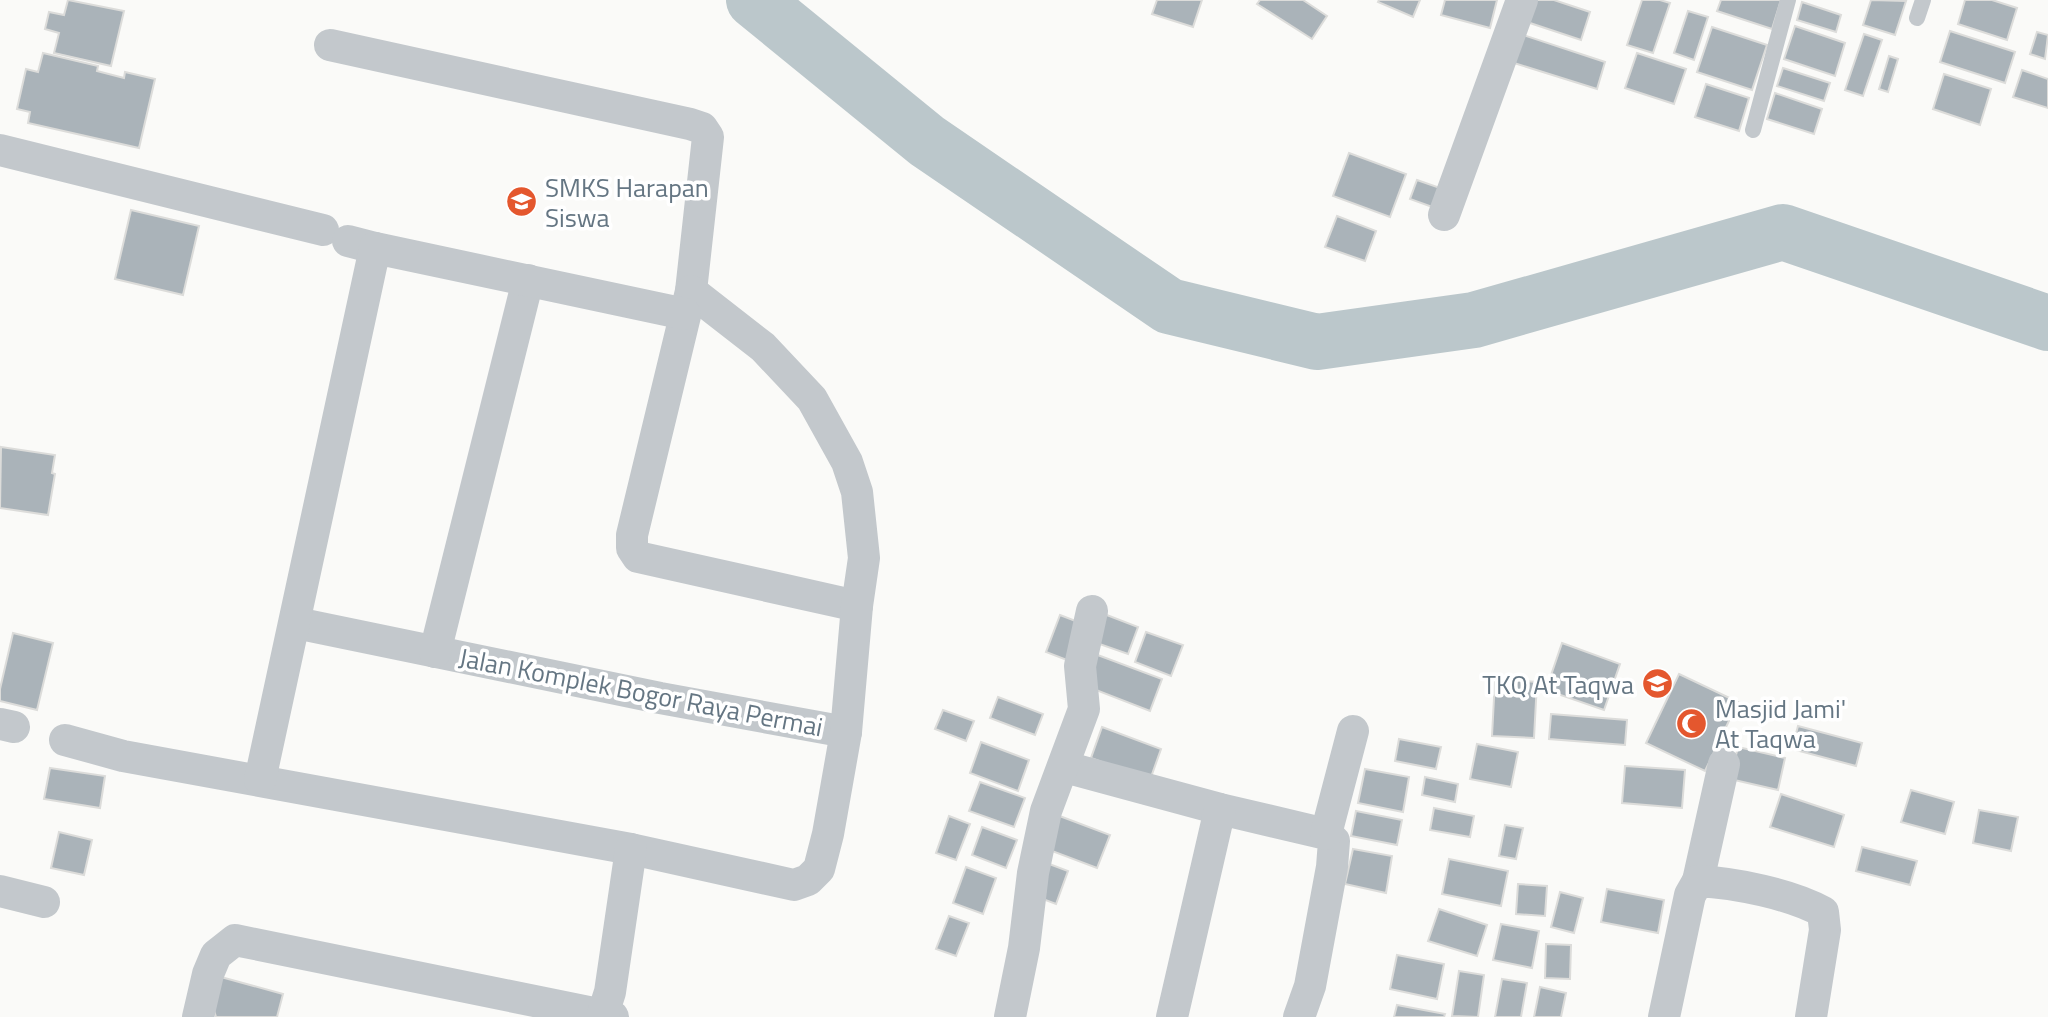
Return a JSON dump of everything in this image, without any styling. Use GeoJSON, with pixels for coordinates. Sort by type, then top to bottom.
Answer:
{"type":"FeatureCollection","features":[{"type":"Feature","properties":{"kind":"street"},"geometry":{"type":"LineString","coordinates":[[1444,215],[1522,0]]}},
{"type":"Feature","properties":{"kind":"street"},"geometry":{"type":"LineString","coordinates":[[330,45],[702,128],[708,137],[688,303],[632,535],[632,548],[638,557],[857,606]]}},
{"type":"Feature","properties":{"kind":"street","name":"Jalan Komplek Bogor Raya Permai"},"geometry":{"type":"LineString","coordinates":[[0,150],[348,240],[528,280],[688,303],[763,347],[812,399],[847,463],[857,492],[863,536],[864,558],[846,732],[828,834],[818,869],[808,880],[794,885],[631,849],[123,756],[65,740]]}},
{"type":"Feature","properties":{"kind":"street"},"geometry":{"type":"LineString","coordinates":[[260,780],[296,623],[348,240]]}},
{"type":"Feature","properties":{"kind":"street","name":"Jalan Komplek Bogor Raya Permai"},"geometry":{"type":"LineString","coordinates":[[435,652],[528,280]]}},
{"type":"Feature","properties":{"kind":"street"},"geometry":{"type":"LineString","coordinates":[[1010,1017],[1024,948],[1033,873],[1046,811],[1065,767],[1084,709],[1080,666],[1093,611]]}},
{"type":"Feature","properties":{"kind":"street","name":"Jalan Komplek Bogor Raya Permai"},"geometry":{"type":"LineString","coordinates":[[296,623],[660,698],[846,732]]}},
{"type":"Feature","properties":{"kind":"street"},"geometry":{"type":"LineString","coordinates":[[1326,834],[1353,731]]}},
{"type":"Feature","properties":{"kind":"street"},"geometry":{"type":"LineString","coordinates":[[1664,1017],[1690,895],[1698,881],[1724,764]]}},
{"type":"Feature","properties":{"kind":"street"},"geometry":{"type":"LineString","coordinates":[[1065,767],[1220,810],[1326,834],[1334,841],[1332,867],[1310,986],[1299,1017]]}},
{"type":"Feature","properties":{"kind":"street"},"geometry":{"type":"LineString","coordinates":[[1172,1017],[1220,810]]}},
{"type":"Feature","properties":{"kind":"street"},"geometry":{"type":"LineString","coordinates":[[198,1017],[208,974],[216,955],[235,940],[606,1016],[631,849]]}},
{"type":"Feature","properties":{"kind":"street"},"geometry":{"type":"LineString","coordinates":[[1698,881],[1763,892],[1807,903],[1823,912],[1825,930],[1811,1017]]}},
{"type":"Feature","properties":{"kind":"street"},"geometry":{"type":"LineString","coordinates":[[0,891],[44,902]]}},
{"type":"Feature","properties":{"kind":"lane"},"geometry":{"type":"LineString","coordinates":[[1753,130],[1788,0]]}},
{"type":"Feature","properties":{"kind":"lane"},"geometry":{"type":"LineString","coordinates":[[1917,18],[1923,0]]}},
{"type":"Feature","properties":{"kind":"building"},"geometry":{"type":"Polygon","coordinates":[[[68,0],[124,11],[111,66],[54,53],[59,33],[45,29],[49,12],[64,15],[68,0]]]}},
{"type":"Feature","properties":{"kind":"building"},"geometry":{"type":"Polygon","coordinates":[[[1157,0],[1202,0],[1193,27],[1152,14],[1157,0]]]}},
{"type":"Feature","properties":{"kind":"building"},"geometry":{"type":"Polygon","coordinates":[[[1260,0],[1303,0],[1327,16],[1312,39],[1257,4],[1260,0]]]}},
{"type":"Feature","properties":{"kind":"building"},"geometry":{"type":"Polygon","coordinates":[[[1420,0],[1413,17],[1378,2],[1420,0]]]}},
{"type":"Feature","properties":{"kind":"building"},"geometry":{"type":"Polygon","coordinates":[[[1445,0],[1497,0],[1490,28],[1441,15],[1445,0]]]}},
{"type":"Feature","properties":{"kind":"building"},"geometry":{"type":"Polygon","coordinates":[[[1534,0],[1554,0],[1590,12],[1581,40],[1527,22],[1534,0]]]}},
{"type":"Feature","properties":{"kind":"building"},"geometry":{"type":"Polygon","coordinates":[[[1642,0],[1670,3],[1653,53],[1627,45],[1642,0]]]}},
{"type":"Feature","properties":{"kind":"building"},"geometry":{"type":"Polygon","coordinates":[[[1721,0],[1781,0],[1772,29],[1717,11],[1721,0]]]}},
{"type":"Feature","properties":{"kind":"building"},"geometry":{"type":"Polygon","coordinates":[[[1871,0],[1906,1],[1895,35],[1863,25],[1871,0]]]}},
{"type":"Feature","properties":{"kind":"building"},"geometry":{"type":"Polygon","coordinates":[[[1965,0],[1992,0],[2017,8],[2007,40],[1958,24],[1965,0]]]}},
{"type":"Feature","properties":{"kind":"building"},"geometry":{"type":"Polygon","coordinates":[[[1802,2],[1841,15],[1836,32],[1797,20],[1802,2]]]}},
{"type":"Feature","properties":{"kind":"building"},"geometry":{"type":"Polygon","coordinates":[[[1688,11],[1708,17],[1694,60],[1674,53],[1688,11]]]}},
{"type":"Feature","properties":{"kind":"building"},"geometry":{"type":"Polygon","coordinates":[[[1795,26],[1845,43],[1835,76],[1784,59],[1795,26]]]}},
{"type":"Feature","properties":{"kind":"building"},"geometry":{"type":"Polygon","coordinates":[[[1712,27],[1767,45],[1752,90],[1697,72],[1712,27]]]}},
{"type":"Feature","properties":{"kind":"building"},"geometry":{"type":"Polygon","coordinates":[[[1950,31],[2015,52],[2005,83],[1940,62],[1950,31]]]}},
{"type":"Feature","properties":{"kind":"building"},"geometry":{"type":"Polygon","coordinates":[[[2037,32],[2048,35],[2045,59],[2030,54],[2037,32]]]}},
{"type":"Feature","properties":{"kind":"building"},"geometry":{"type":"Polygon","coordinates":[[[1520,34],[1605,62],[1597,89],[1511,62],[1520,34]]]}},
{"type":"Feature","properties":{"kind":"building"},"geometry":{"type":"Polygon","coordinates":[[[1864,34],[1882,40],[1863,96],[1845,90],[1864,34]]]}},
{"type":"Feature","properties":{"kind":"building"},"geometry":{"type":"Polygon","coordinates":[[[43,53],[98,66],[97,71],[124,78],[125,72],[155,79],[139,148],[28,123],[30,112],[17,109],[26,69],[38,72],[43,53]]]}},
{"type":"Feature","properties":{"kind":"building"},"geometry":{"type":"Polygon","coordinates":[[[1637,53],[1686,69],[1674,104],[1625,88],[1637,53]]]}},
{"type":"Feature","properties":{"kind":"building"},"geometry":{"type":"Polygon","coordinates":[[[1889,56],[1898,59],[1888,92],[1879,89],[1889,56]]]}},
{"type":"Feature","properties":{"kind":"building"},"geometry":{"type":"Polygon","coordinates":[[[1783,68],[1830,83],[1824,101],[1777,86],[1783,68]]]}},
{"type":"Feature","properties":{"kind":"building"},"geometry":{"type":"Polygon","coordinates":[[[2022,70],[2048,79],[2048,108],[2013,97],[2022,70]]]}},
{"type":"Feature","properties":{"kind":"building"},"geometry":{"type":"Polygon","coordinates":[[[1944,74],[1991,89],[1980,125],[1933,109],[1944,74]]]}},
{"type":"Feature","properties":{"kind":"building"},"geometry":{"type":"Polygon","coordinates":[[[1706,84],[1749,98],[1739,131],[1695,117],[1706,84]]]}},
{"type":"Feature","properties":{"kind":"building"},"geometry":{"type":"Polygon","coordinates":[[[1775,93],[1822,109],[1814,134],[1767,119],[1775,93]]]}},
{"type":"Feature","properties":{"kind":"building"},"geometry":{"type":"Polygon","coordinates":[[[1349,153],[1406,174],[1390,217],[1333,196],[1349,153]]]}},
{"type":"Feature","properties":{"kind":"building"},"geometry":{"type":"Polygon","coordinates":[[[1417,180],[1443,189],[1435,208],[1410,199],[1417,180]]]}},
{"type":"Feature","properties":{"kind":"building"},"geometry":{"type":"Polygon","coordinates":[[[131,210],[199,226],[183,295],[115,279],[131,210]]]}},
{"type":"Feature","properties":{"kind":"building"},"geometry":{"type":"Polygon","coordinates":[[[1337,216],[1376,231],[1365,261],[1325,247],[1337,216]]]}},
{"type":"Feature","properties":{"kind":"building"},"geometry":{"type":"Polygon","coordinates":[[[1,447],[55,455],[52,473],[55,474],[48,515],[0,508],[1,447]]]}},
{"type":"Feature","properties":{"kind":"building"},"geometry":{"type":"Polygon","coordinates":[[[1099,612],[1138,627],[1128,654],[1088,640],[1099,612]]]}},
{"type":"Feature","properties":{"kind":"building"},"geometry":{"type":"Polygon","coordinates":[[[1060,615],[1086,625],[1072,662],[1046,652],[1060,615]]]}},
{"type":"Feature","properties":{"kind":"building"},"geometry":{"type":"Polygon","coordinates":[[[1146,632],[1183,645],[1171,676],[1135,662],[1146,632]]]}},
{"type":"Feature","properties":{"kind":"building"},"geometry":{"type":"Polygon","coordinates":[[[13,633],[53,643],[37,710],[0,701],[0,689],[13,633]]]}},
{"type":"Feature","properties":{"kind":"building"},"geometry":{"type":"Polygon","coordinates":[[[1562,643],[1620,664],[1604,710],[1546,690],[1562,643]]]}},
{"type":"Feature","properties":{"kind":"building"},"geometry":{"type":"Polygon","coordinates":[[[1095,654],[1162,679],[1150,711],[1083,685],[1095,654]]]}},
{"type":"Feature","properties":{"kind":"building","name":"Masjid Jami' At Taqwa"},"geometry":{"type":"Polygon","coordinates":[[[1679,674],[1738,702],[1705,771],[1646,743],[1679,674]]]}},
{"type":"Feature","properties":{"kind":"building"},"geometry":{"type":"Polygon","coordinates":[[[1495,679],[1537,682],[1534,738],[1492,736],[1495,679]]]}},
{"type":"Feature","properties":{"kind":"building"},"geometry":{"type":"Polygon","coordinates":[[[998,697],[1043,714],[1035,735],[990,718],[998,697]]]}},
{"type":"Feature","properties":{"kind":"building"},"geometry":{"type":"Polygon","coordinates":[[[943,710],[974,721],[966,741],[935,729],[943,710]]]}},
{"type":"Feature","properties":{"kind":"building"},"geometry":{"type":"Polygon","coordinates":[[[1551,714],[1627,720],[1625,745],[1549,739],[1551,714]]]}},
{"type":"Feature","properties":{"kind":"building"},"geometry":{"type":"Polygon","coordinates":[[[1798,726],[1862,743],[1856,766],[1792,749],[1798,726]]]}},
{"type":"Feature","properties":{"kind":"building"},"geometry":{"type":"Polygon","coordinates":[[[1102,727],[1161,749],[1150,780],[1091,758],[1102,727]]]}},
{"type":"Feature","properties":{"kind":"building"},"geometry":{"type":"Polygon","coordinates":[[[1399,739],[1441,747],[1436,769],[1395,761],[1399,739]]]}},
{"type":"Feature","properties":{"kind":"building"},"geometry":{"type":"Polygon","coordinates":[[[981,742],[1029,760],[1018,791],[970,773],[981,742]]]}},
{"type":"Feature","properties":{"kind":"building"},"geometry":{"type":"Polygon","coordinates":[[[1477,744],[1518,752],[1511,787],[1470,779],[1477,744]]]}},
{"type":"Feature","properties":{"kind":"building"},"geometry":{"type":"Polygon","coordinates":[[[1738,747],[1785,758],[1778,790],[1730,779],[1738,747]]]}},
{"type":"Feature","properties":{"kind":"building"},"geometry":{"type":"Polygon","coordinates":[[[1625,766],[1685,770],[1682,808],[1622,803],[1625,766]]]}},
{"type":"Feature","properties":{"kind":"building"},"geometry":{"type":"Polygon","coordinates":[[[50,768],[105,776],[100,808],[44,799],[50,768]]]}},
{"type":"Feature","properties":{"kind":"building"},"geometry":{"type":"Polygon","coordinates":[[[1365,769],[1409,777],[1403,812],[1358,803],[1365,769]]]}},
{"type":"Feature","properties":{"kind":"building"},"geometry":{"type":"Polygon","coordinates":[[[1425,777],[1458,784],[1455,802],[1422,795],[1425,777]]]}},
{"type":"Feature","properties":{"kind":"building"},"geometry":{"type":"Polygon","coordinates":[[[980,782],[1025,798],[1014,827],[969,811],[980,782]]]}},
{"type":"Feature","properties":{"kind":"building"},"geometry":{"type":"Polygon","coordinates":[[[1911,790],[1954,802],[1945,834],[1901,822],[1911,790]]]}},
{"type":"Feature","properties":{"kind":"building"},"geometry":{"type":"Polygon","coordinates":[[[1781,794],[1844,815],[1834,847],[1770,827],[1781,794]]]}},
{"type":"Feature","properties":{"kind":"building"},"geometry":{"type":"Polygon","coordinates":[[[1434,808],[1474,816],[1470,837],[1430,830],[1434,808]]]}},
{"type":"Feature","properties":{"kind":"building"},"geometry":{"type":"Polygon","coordinates":[[[1979,810],[2018,817],[2011,851],[1973,843],[1979,810]]]}},
{"type":"Feature","properties":{"kind":"building"},"geometry":{"type":"Polygon","coordinates":[[[1356,811],[1402,820],[1397,845],[1351,836],[1356,811]]]}},
{"type":"Feature","properties":{"kind":"building"},"geometry":{"type":"Polygon","coordinates":[[[1057,815],[1110,835],[1097,868],[1044,848],[1057,815]]]}},
{"type":"Feature","properties":{"kind":"building"},"geometry":{"type":"Polygon","coordinates":[[[949,816],[970,824],[956,860],[936,853],[949,816]]]}},
{"type":"Feature","properties":{"kind":"building"},"geometry":{"type":"Polygon","coordinates":[[[1505,825],[1523,828],[1516,859],[1499,856],[1505,825]]]}},
{"type":"Feature","properties":{"kind":"building"},"geometry":{"type":"Polygon","coordinates":[[[982,827],[1017,840],[1006,868],[972,855],[982,827]]]}},
{"type":"Feature","properties":{"kind":"building"},"geometry":{"type":"Polygon","coordinates":[[[59,832],[92,840],[84,875],[51,868],[59,832]]]}},
{"type":"Feature","properties":{"kind":"building"},"geometry":{"type":"Polygon","coordinates":[[[1862,847],[1917,861],[1910,885],[1856,871],[1862,847]]]}},
{"type":"Feature","properties":{"kind":"building"},"geometry":{"type":"Polygon","coordinates":[[[1353,849],[1392,856],[1386,893],[1345,884],[1353,849]]]}},
{"type":"Feature","properties":{"kind":"building"},"geometry":{"type":"Polygon","coordinates":[[[1449,859],[1508,871],[1501,906],[1442,894],[1449,859]]]}},
{"type":"Feature","properties":{"kind":"building"},"geometry":{"type":"Polygon","coordinates":[[[1044,862],[1068,871],[1056,904],[1032,895],[1044,862]]]}},
{"type":"Feature","properties":{"kind":"building"},"geometry":{"type":"Polygon","coordinates":[[[966,867],[996,878],[983,914],[953,903],[966,867]]]}},
{"type":"Feature","properties":{"kind":"building"},"geometry":{"type":"Polygon","coordinates":[[[1518,884],[1547,886],[1545,916],[1516,914],[1518,884]]]}},
{"type":"Feature","properties":{"kind":"building"},"geometry":{"type":"Polygon","coordinates":[[[1607,889],[1664,900],[1658,933],[1601,922],[1607,889]]]}},
{"type":"Feature","properties":{"kind":"building"},"geometry":{"type":"Polygon","coordinates":[[[1560,892],[1583,898],[1574,933],[1551,927],[1560,892]]]}},
{"type":"Feature","properties":{"kind":"building"},"geometry":{"type":"Polygon","coordinates":[[[1439,909],[1487,925],[1477,956],[1428,941],[1439,909]]]}},
{"type":"Feature","properties":{"kind":"building"},"geometry":{"type":"Polygon","coordinates":[[[949,916],[969,923],[956,956],[936,949],[949,916]]]}},
{"type":"Feature","properties":{"kind":"building"},"geometry":{"type":"Polygon","coordinates":[[[1501,924],[1539,931],[1532,968],[1493,960],[1501,924]]]}},
{"type":"Feature","properties":{"kind":"building"},"geometry":{"type":"Polygon","coordinates":[[[1546,944],[1571,945],[1570,979],[1545,978],[1546,944]]]}},
{"type":"Feature","properties":{"kind":"building"},"geometry":{"type":"Polygon","coordinates":[[[1397,955],[1444,964],[1437,999],[1390,989],[1397,955]]]}},
{"type":"Feature","properties":{"kind":"building"},"geometry":{"type":"Polygon","coordinates":[[[1459,971],[1484,975],[1478,1017],[1452,1016],[1459,971]]]}},
{"type":"Feature","properties":{"kind":"building"},"geometry":{"type":"Polygon","coordinates":[[[221,977],[283,994],[277,1017],[216,1017],[213,1007],[221,977]]]}},
{"type":"Feature","properties":{"kind":"building"},"geometry":{"type":"Polygon","coordinates":[[[1502,979],[1527,983],[1521,1017],[1495,1017],[1502,979]]]}},
{"type":"Feature","properties":{"kind":"building"},"geometry":{"type":"Polygon","coordinates":[[[1540,987],[1566,993],[1561,1017],[1534,1017],[1540,987]]]}},
{"type":"Feature","properties":{"kind":"building"},"geometry":{"type":"Polygon","coordinates":[[[1397,1005],[1445,1014],[1444,1017],[1394,1017],[1397,1005]]]}},
{"type":"Feature","properties":{"kind":"waterway"},"geometry":{"type":"LineString","coordinates":[[754,0],[927,141],[1169,306],[1317,342],[1474,320],[1783,232],[2048,323]]}},
{"type":"Feature","properties":{"kind":"place","name":"SMKS Harapan Siswa"},"geometry":{"type":"Point","coordinates":[522,202]}},
{"type":"Feature","properties":{"kind":"place","name":"TKQ At Taqwa"},"geometry":{"type":"Point","coordinates":[1657,684]}},
{"type":"Feature","properties":{"kind":"place","name":"Masjid Jami' At Taqwa"},"geometry":{"type":"Point","coordinates":[1692,723]}}]}
